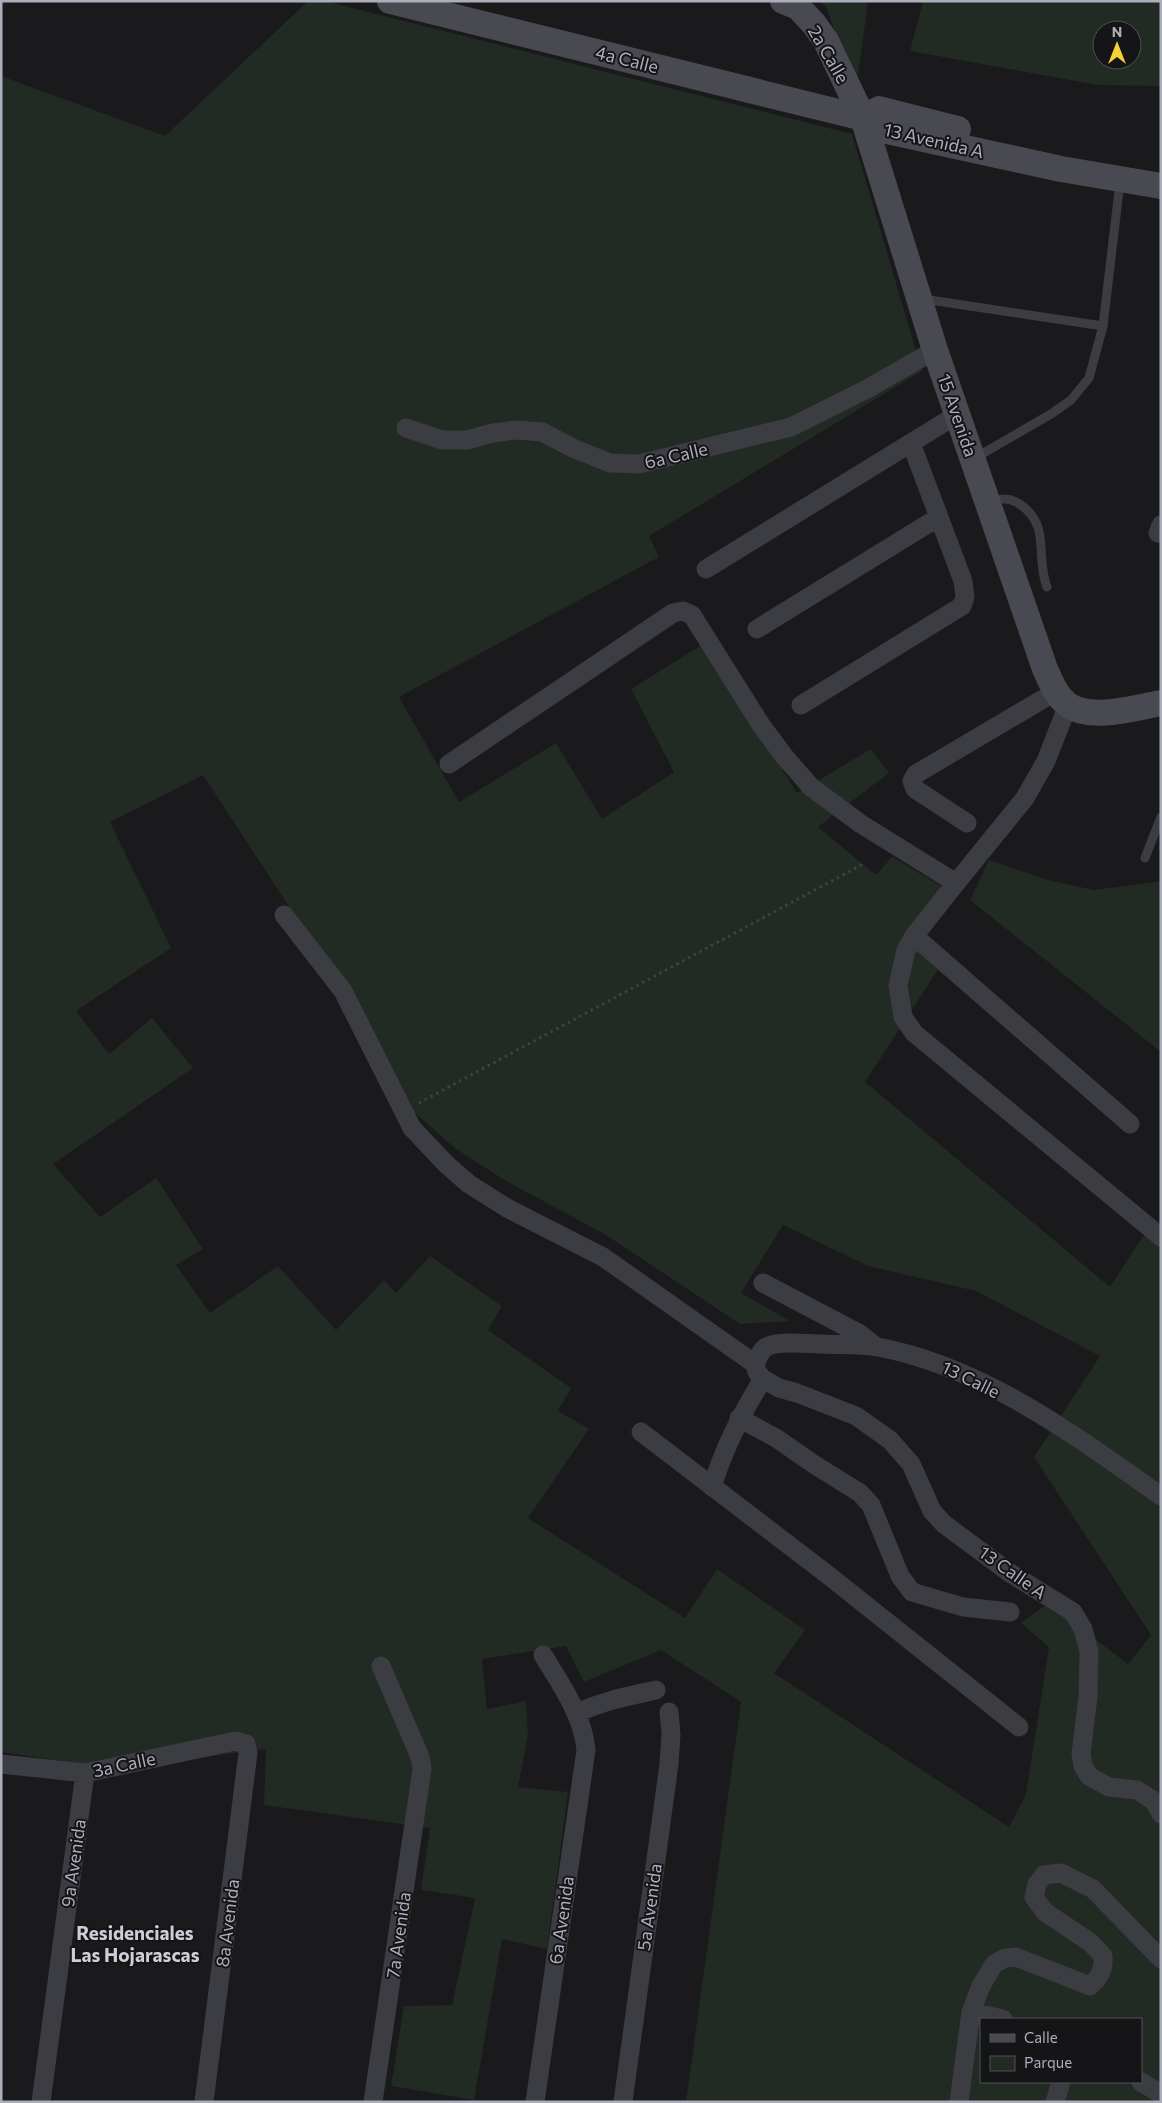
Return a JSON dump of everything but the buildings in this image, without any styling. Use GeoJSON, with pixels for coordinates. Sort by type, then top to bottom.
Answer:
{"type":"FeatureCollection","features":[{"type":"Feature","properties":{"kind":"street","name":"4a Calle"},"geometry":{"type":"LineString","coordinates":[[390,1],[864,118]]}},
{"type":"Feature","properties":{"kind":"street","name":"2a Calle"},"geometry":{"type":"LineString","coordinates":[[783,1],[798,7],[814,24],[826,41],[864,118]]}},
{"type":"Feature","properties":{"kind":"street","name":"13 Avenida A"},"geometry":{"type":"LineString","coordinates":[[1161,171],[1088,161],[879,109],[864,118],[878,129],[1121,180],[1161,186]]}},
{"type":"Feature","properties":{"kind":"street","name":"15 Avenida"},"geometry":{"type":"LineString","coordinates":[[864,118],[935,350],[1044,669],[1062,699]]}},
{"type":"Feature","properties":{"kind":"street","name":"6a Calle"},"geometry":{"type":"LineString","coordinates":[[406,428],[442,440],[467,440],[516,430],[542,432],[575,449],[610,463],[640,464],[791,427],[935,350]]}},
{"type":"Feature","properties":{"kind":"street"},"geometry":{"type":"LineString","coordinates":[[706,569],[958,414]]}},
{"type":"Feature","properties":{"kind":"street"},"geometry":{"type":"LineString","coordinates":[[801,705],[962,606],[965,597],[963,581],[911,443]]}},
{"type":"Feature","properties":{"kind":"street"},"geometry":{"type":"LineString","coordinates":[[757,629],[939,517]]}},
{"type":"Feature","properties":{"kind":"street"},"geometry":{"type":"LineString","coordinates":[[449,764],[673,613],[683,611],[692,615],[761,725],[784,756],[811,787],[861,824],[956,883]]}},
{"type":"Feature","properties":{"kind":"street"},"geometry":{"type":"LineString","coordinates":[[1062,699],[1086,712],[1117,711],[1161,703]]}},
{"type":"Feature","properties":{"kind":"street"},"geometry":{"type":"LineString","coordinates":[[967,823],[915,789],[912,780],[916,774],[1062,699]]}},
{"type":"Feature","properties":{"kind":"street"},"geometry":{"type":"LineString","coordinates":[[1062,699],[1046,761],[1025,798],[914,936],[906,950],[898,985],[903,1017],[914,1033],[1161,1238]]}},
{"type":"Feature","properties":{"kind":"street","name":"13 Calle A"},"geometry":{"type":"LineString","coordinates":[[284,916],[343,991],[403,1112],[418,1134],[446,1164],[469,1184],[508,1208],[603,1257],[759,1366],[779,1388],[856,1416],[890,1440],[911,1464],[932,1511],[944,1524],[1010,1572],[1073,1612],[1083,1629],[1089,1651],[1088,1696],[1081,1754],[1083,1766],[1089,1776],[1109,1787],[1137,1790],[1154,1801],[1161,1814]]}},
{"type":"Feature","properties":{"kind":"street"},"geometry":{"type":"LineString","coordinates":[[914,936],[1130,1124]]}},
{"type":"Feature","properties":{"kind":"street"},"geometry":{"type":"LineString","coordinates":[[763,1283],[860,1334],[875,1346]]}},
{"type":"Feature","properties":{"kind":"street","name":"13 Calle"},"geometry":{"type":"LineString","coordinates":[[759,1366],[763,1349],[770,1345],[797,1343],[875,1346],[920,1357],[958,1370],[1060,1426],[1161,1496]]}},
{"type":"Feature","properties":{"kind":"street"},"geometry":{"type":"LineString","coordinates":[[712,1487],[721,1459],[759,1366]]}},
{"type":"Feature","properties":{"kind":"street"},"geometry":{"type":"LineString","coordinates":[[739,1418],[776,1438],[860,1493],[870,1505],[900,1576],[912,1592],[963,1607],[1010,1612]]}},
{"type":"Feature","properties":{"kind":"street"},"geometry":{"type":"LineString","coordinates":[[641,1432],[828,1575],[1019,1727]]}},
{"type":"Feature","properties":{"kind":"street"},"geometry":{"type":"LineString","coordinates":[[543,1655],[572,1705],[591,1706],[656,1690]]}},
{"type":"Feature","properties":{"kind":"street","name":"7a Avenida"},"geometry":{"type":"LineString","coordinates":[[374,2102],[422,1769],[420,1757],[381,1666]]}},
{"type":"Feature","properties":{"kind":"street","name":"6a Avenida"},"geometry":{"type":"LineString","coordinates":[[535,2102],[586,1750],[585,1738],[572,1705]]}},
{"type":"Feature","properties":{"kind":"street","name":"5a Avenida"},"geometry":{"type":"LineString","coordinates":[[623,2102],[669,1764],[671,1734],[669,1712]]}},
{"type":"Feature","properties":{"kind":"street","name":"3a Calle"},"geometry":{"type":"LineString","coordinates":[[1,1764],[85,1772],[235,1741],[246,1744]]}},
{"type":"Feature","properties":{"kind":"street","name":"8a Avenida"},"geometry":{"type":"LineString","coordinates":[[204,2102],[248,1753],[246,1744]]}},
{"type":"Feature","properties":{"kind":"street","name":"9a Avenida"},"geometry":{"type":"LineString","coordinates":[[41,2102],[85,1772]]}},
{"type":"Feature","properties":{"kind":"street"},"geometry":{"type":"LineString","coordinates":[[959,2102],[971,2012],[981,1986],[994,1964],[1006,1958],[1016,1957],[1090,1986],[1099,1977],[1104,1966],[1103,1956],[1091,1943],[1045,1912],[1034,1896],[1036,1884],[1044,1875],[1061,1872],[1093,1889],[1161,1959]]}},
{"type":"Feature","properties":{"kind":"street"},"geometry":{"type":"LineString","coordinates":[[971,2012],[998,2018]]}},
{"type":"Feature","properties":{"kind":"street"},"geometry":{"type":"LineString","coordinates":[[1055,2102],[1061,2083]]}},
{"type":"Feature","properties":{"kind":"street"},"geometry":{"type":"LineString","coordinates":[[1142,2083],[1161,2094]]}},
{"type":"Feature","properties":{"kind":"lane"},"geometry":{"type":"LineString","coordinates":[[973,460],[1071,400],[1089,378],[1103,326],[1121,180]]}},
{"type":"Feature","properties":{"kind":"lane"},"geometry":{"type":"LineString","coordinates":[[920,298],[1103,326]]}},
{"type":"Feature","properties":{"kind":"lane"},"geometry":{"type":"LineString","coordinates":[[988,502],[1008,498],[1016,501],[1033,515],[1041,532],[1042,575],[1047,587]]}},
{"type":"Feature","properties":{"kind":"lane"},"geometry":{"type":"LineString","coordinates":[[1145,858],[1161,817]]}},
{"type":"Feature","properties":{"kind":"path"},"geometry":{"type":"LineString","coordinates":[[403,1112],[863,864]]}},
{"type":"Feature","properties":{"kind":"green space"},"geometry":{"type":"Polygon","coordinates":[[[308,1],[325,1],[852,134],[922,371],[649,536],[659,557],[399,697],[459,802],[556,743],[602,819],[674,772],[631,689],[705,643],[797,793],[871,749],[889,773],[818,827],[876,875],[892,857],[945,888],[905,942],[939,968],[865,1082],[1110,1287],[1143,1236],[1161,1245],[1161,2102],[686,2102],[741,1702],[661,1650],[584,1682],[566,1646],[482,1659],[487,1709],[526,1701],[528,1736],[518,1787],[568,1792],[547,1949],[502,1939],[474,2100],[391,2086],[404,2006],[452,2005],[475,1898],[421,1890],[430,1828],[264,1805],[266,1749],[114,1769],[1,1752],[1,76],[165,136],[308,1]],[[203,775],[110,822],[171,948],[76,1011],[109,1054],[152,1018],[193,1068],[53,1164],[100,1217],[156,1178],[203,1249],[176,1265],[210,1313],[278,1266],[336,1330],[384,1280],[396,1293],[430,1256],[502,1306],[488,1330],[571,1388],[558,1411],[589,1429],[528,1518],[685,1618],[717,1569],[805,1630],[774,1673],[1009,1827],[1026,1794],[1049,1647],[1021,1623],[1048,1603],[1128,1664],[1151,1635],[1034,1457],[1100,1356],[976,1291],[868,1266],[783,1225],[741,1293],[790,1321],[740,1324],[606,1235],[506,1181],[456,1149],[406,1105],[286,902],[203,775]]]}},
{"type":"Feature","properties":{"kind":"green space"},"geometry":{"type":"Polygon","coordinates":[[[816,1],[868,1],[856,92],[826,6],[816,1]]]}},
{"type":"Feature","properties":{"kind":"green space"},"geometry":{"type":"Polygon","coordinates":[[[923,1],[1161,1],[1161,86],[1098,85],[910,51],[923,1]]]}},
{"type":"Feature","properties":{"kind":"green space"},"geometry":{"type":"Polygon","coordinates":[[[989,860],[1048,880],[1094,890],[1161,881],[1161,1052],[970,900],[989,860]]]}},
{"type":"Feature","properties":{"kind":"district","name":"Residenciales Las Hojarascas"},"geometry":{"type":"Point","coordinates":[135,1943]}}]}
